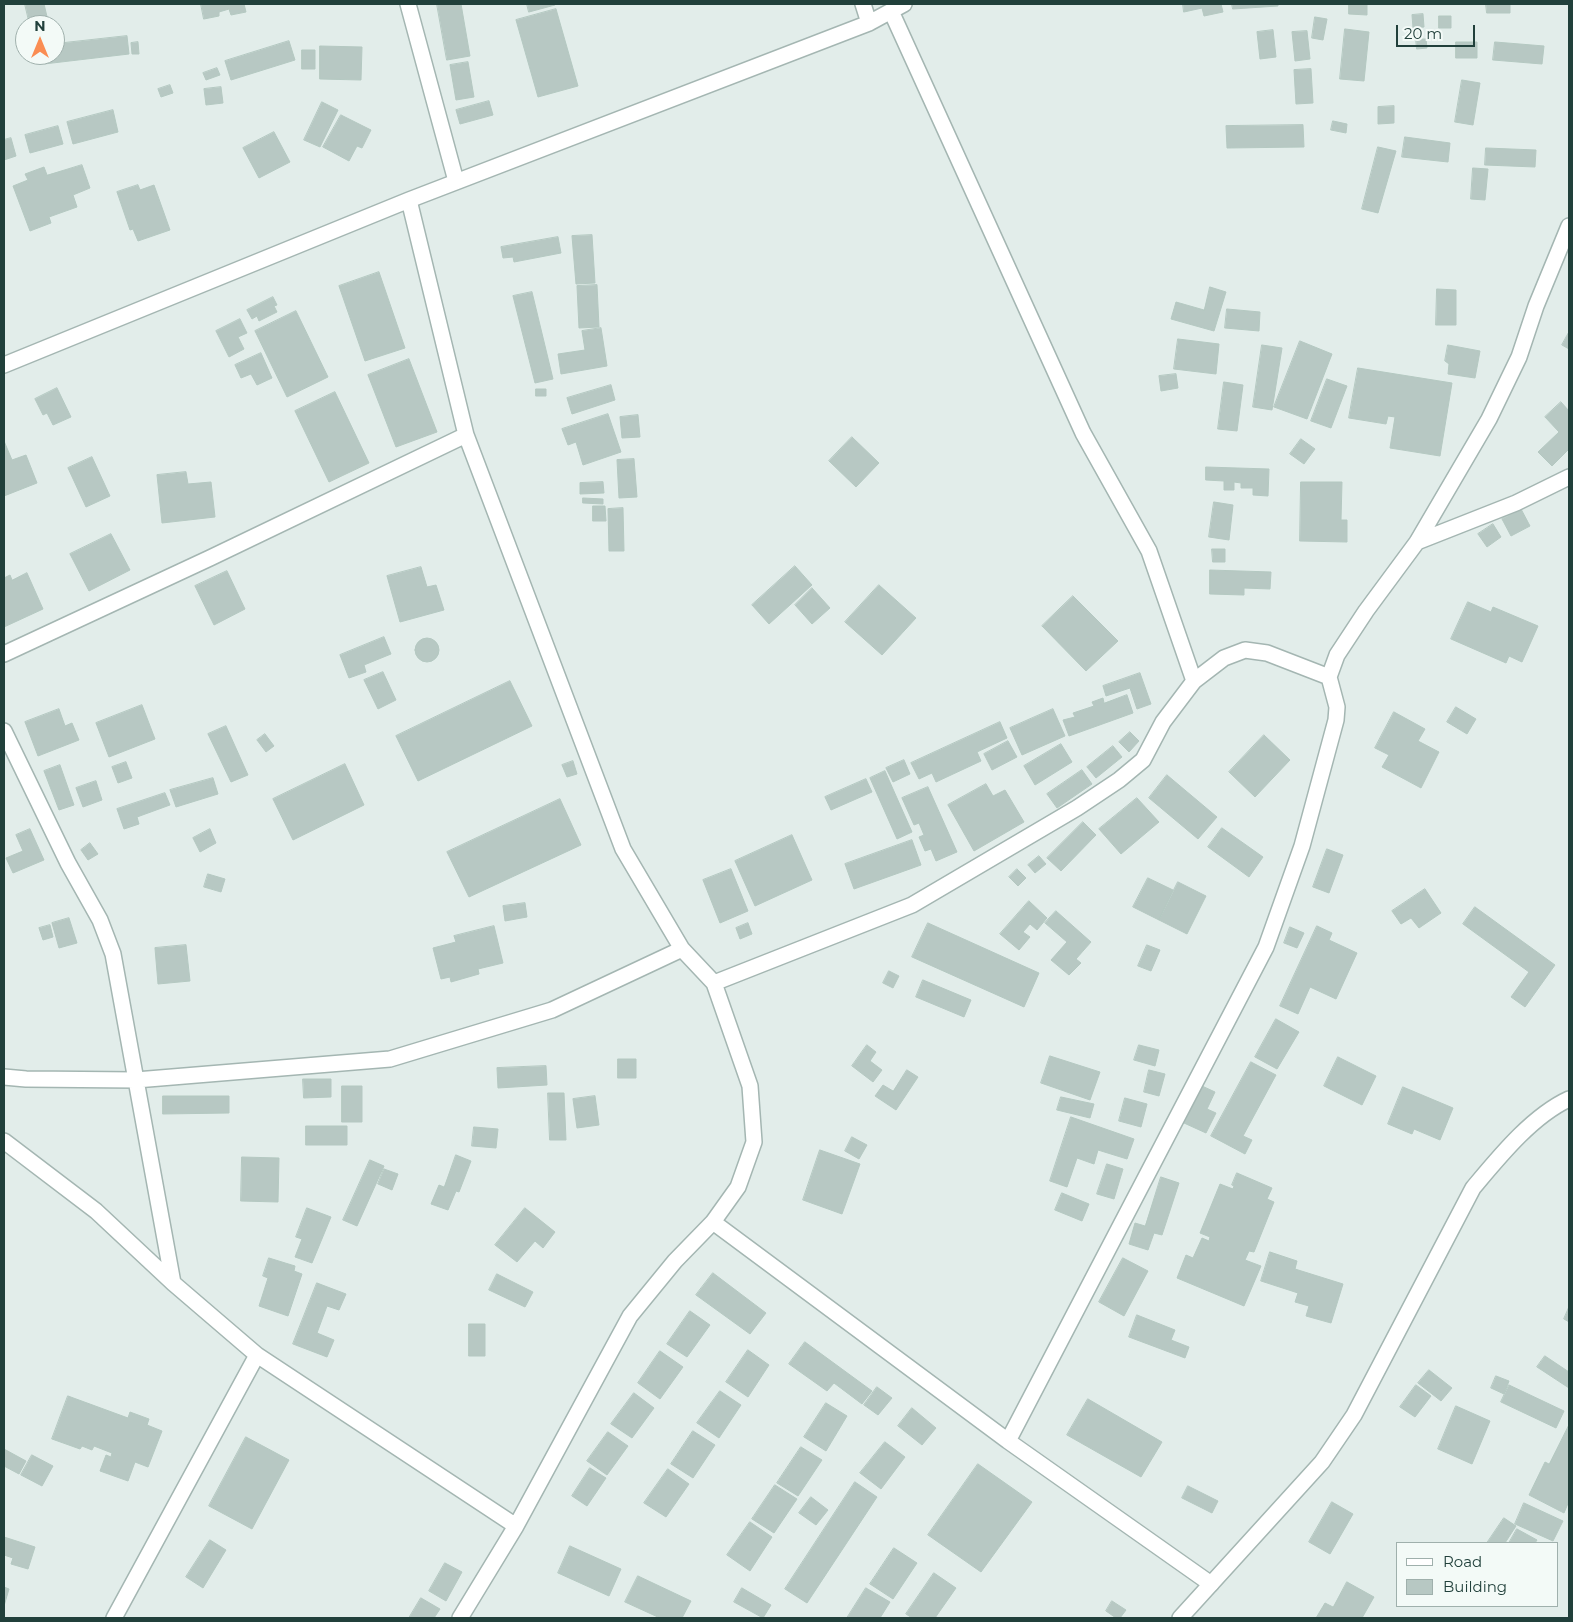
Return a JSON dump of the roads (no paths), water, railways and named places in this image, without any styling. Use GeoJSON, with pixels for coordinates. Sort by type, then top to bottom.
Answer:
{"type":"FeatureCollection","features":[{"type":"Feature","properties":{"kind":"street"},"geometry":{"type":"LineString","coordinates":[[408,4],[456,182]]}},
{"type":"Feature","properties":{"kind":"street"},"geometry":{"type":"LineString","coordinates":[[863,4],[869,23]]}},
{"type":"Feature","properties":{"kind":"street"},"geometry":{"type":"LineString","coordinates":[[4,365],[409,200],[869,23],[898,7],[1083,433],[1149,550],[1194,681]]}},
{"type":"Feature","properties":{"kind":"street"},"geometry":{"type":"LineString","coordinates":[[409,200],[466,435],[623,848],[682,949],[714,983],[750,1086],[754,1142],[738,1187],[713,1222],[676,1261],[630,1316],[516,1526],[460,1618]]}},
{"type":"Feature","properties":{"kind":"street"},"geometry":{"type":"LineString","coordinates":[[1008,1441],[1266,947],[1302,846],[1336,720],[1337,707],[1329,677],[1337,655],[1417,542],[1489,419],[1515,366],[1536,306],[1569,226]]}},
{"type":"Feature","properties":{"kind":"street"},"geometry":{"type":"LineString","coordinates":[[4,654],[466,435]]}},
{"type":"Feature","properties":{"kind":"street"},"geometry":{"type":"LineString","coordinates":[[1417,542],[1516,503],[1569,477]]}},
{"type":"Feature","properties":{"kind":"street"},"geometry":{"type":"LineString","coordinates":[[714,983],[912,905],[1077,808],[1119,780],[1143,760],[1163,722],[1194,681],[1224,658],[1245,650],[1267,653],[1329,677]]}},
{"type":"Feature","properties":{"kind":"street"},"geometry":{"type":"LineString","coordinates":[[4,731],[68,863],[100,920],[113,954],[173,1282]]}},
{"type":"Feature","properties":{"kind":"street"},"geometry":{"type":"LineString","coordinates":[[4,1077],[136,1080],[390,1059],[552,1010],[682,949]]}},
{"type":"Feature","properties":{"kind":"street"},"geometry":{"type":"LineString","coordinates":[[1180,1618],[1322,1462],[1354,1415],[1473,1188],[1500,1156],[1532,1124],[1569,1098]]}},
{"type":"Feature","properties":{"kind":"street"},"geometry":{"type":"LineString","coordinates":[[4,1141],[96,1212],[257,1355],[516,1526]]}},
{"type":"Feature","properties":{"kind":"street"},"geometry":{"type":"LineString","coordinates":[[713,1222],[1008,1441],[1211,1584]]}},
{"type":"Feature","properties":{"kind":"street"},"geometry":{"type":"LineString","coordinates":[[114,1618],[257,1355]]}}]}
